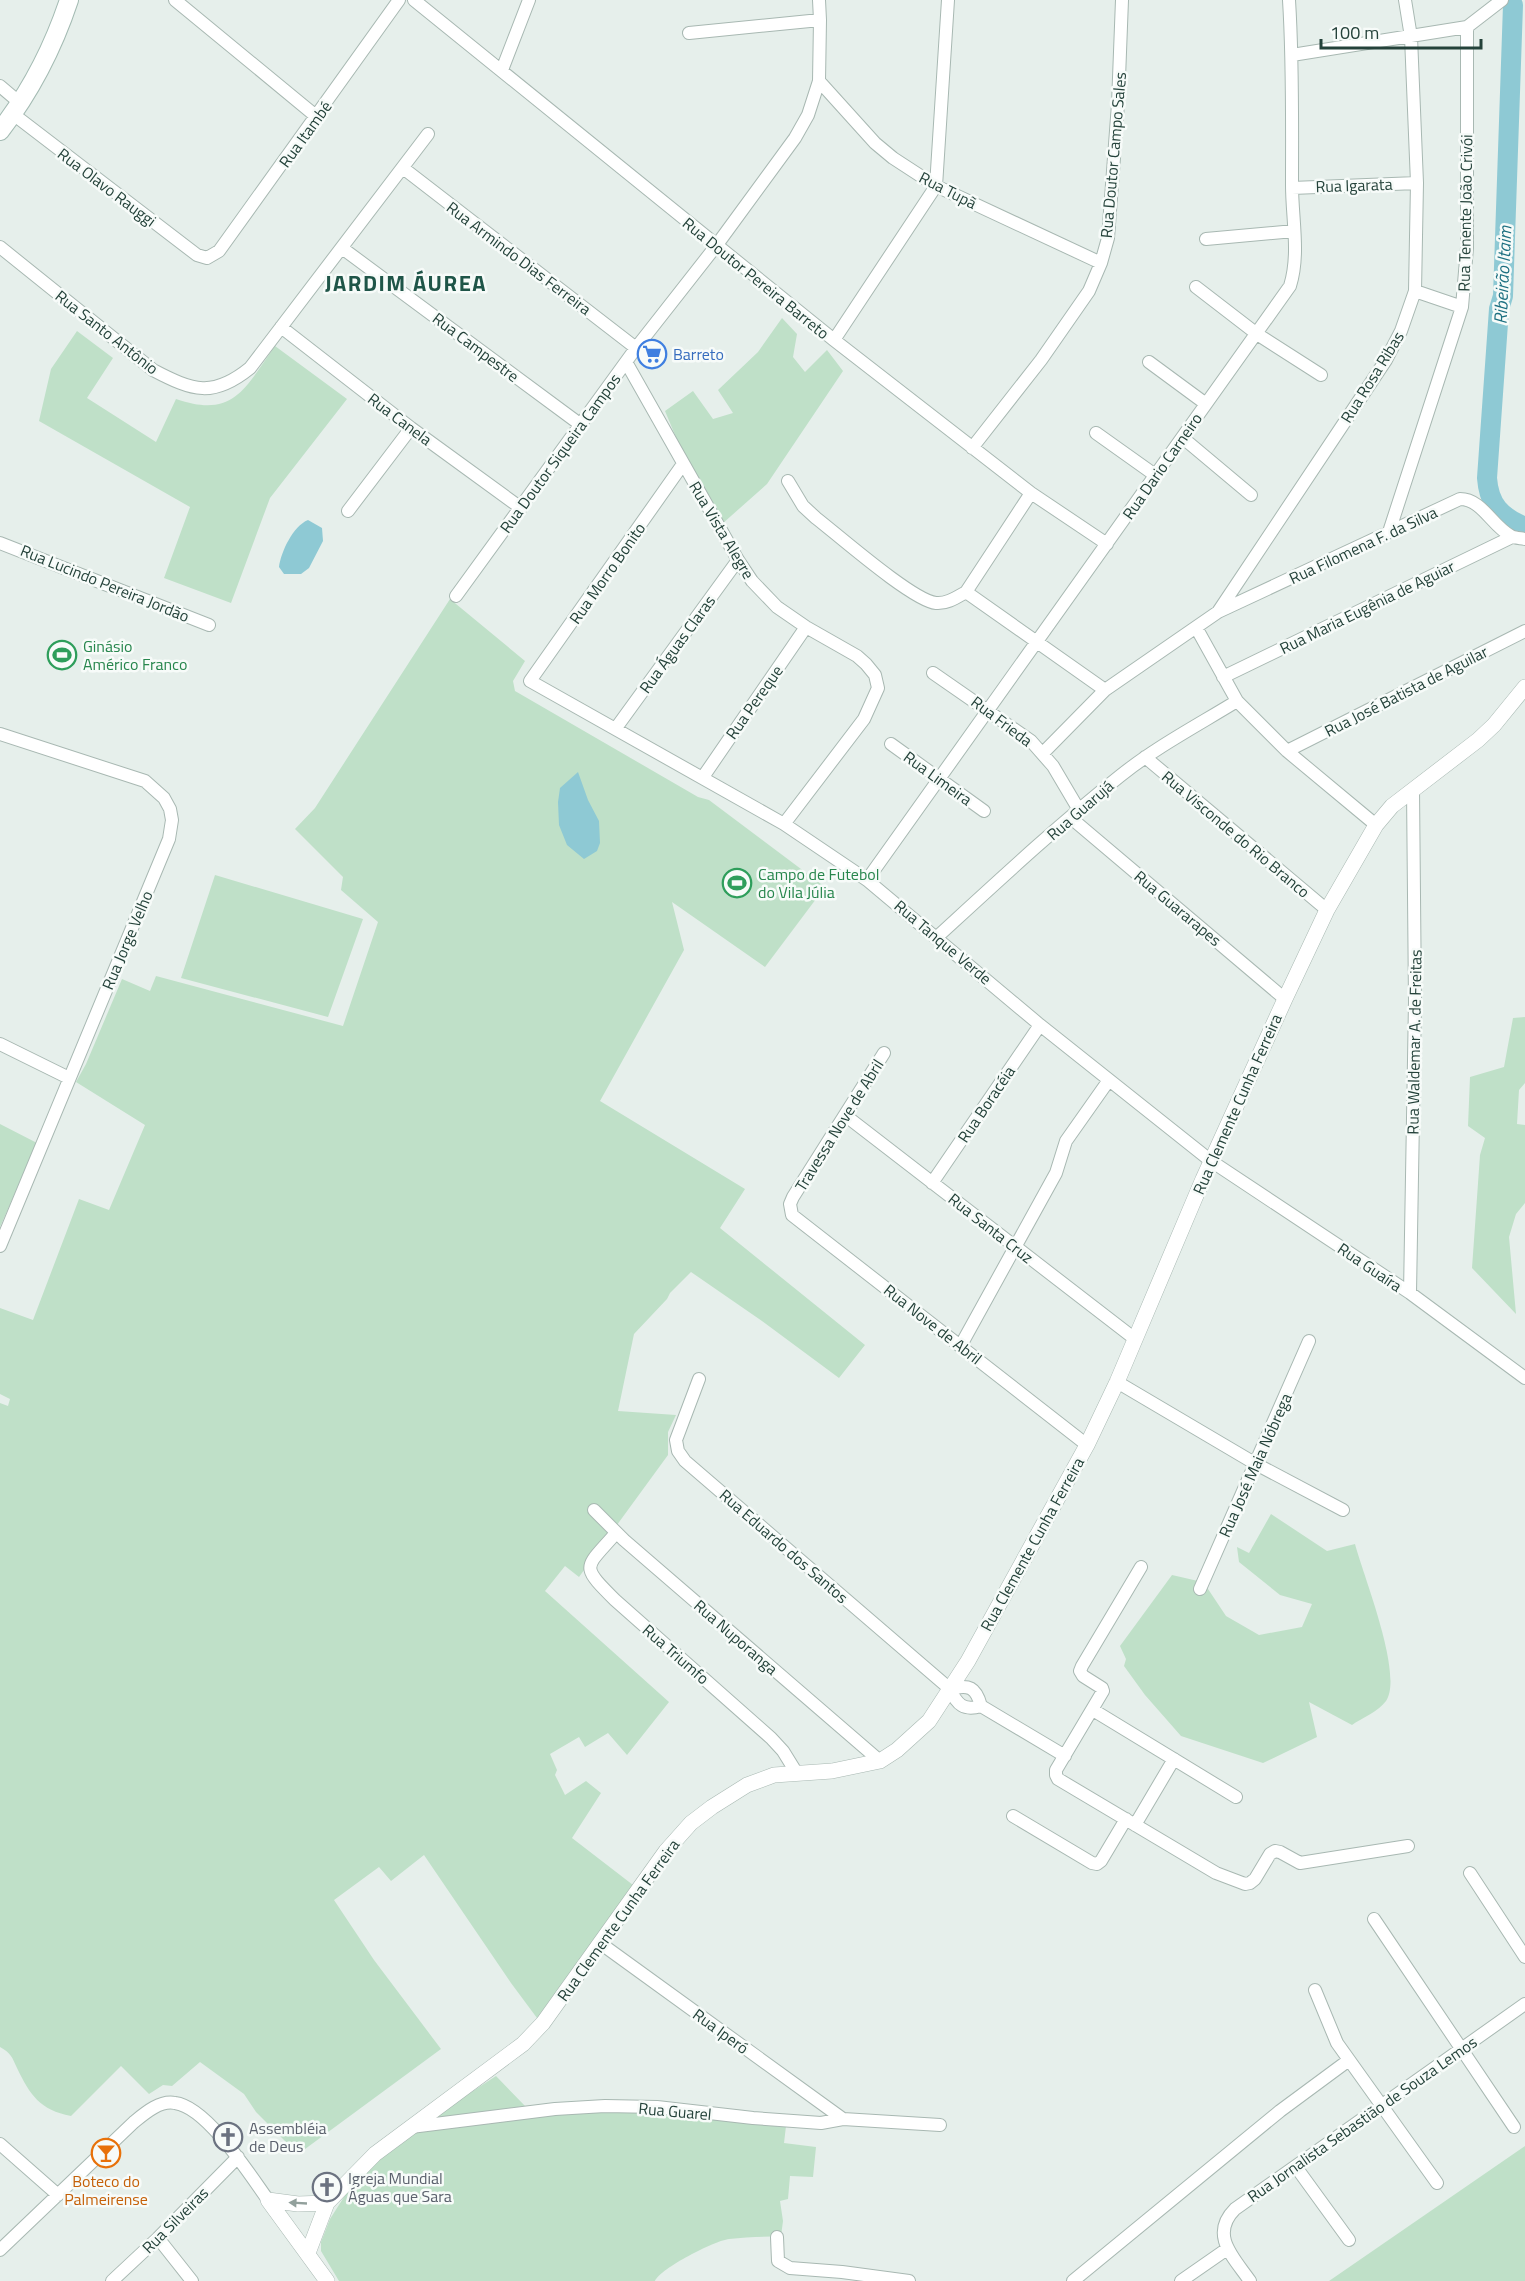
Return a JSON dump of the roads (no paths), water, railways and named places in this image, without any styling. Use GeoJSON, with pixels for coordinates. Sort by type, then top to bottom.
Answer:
{"type":"FeatureCollection","features":[{"type":"Feature","properties":{"kind":"main road"},"geometry":{"type":"LineString","coordinates":[[0,131],[16,109],[50,51],[69,0]]}},
{"type":"Feature","properties":{"kind":"street"},"geometry":{"type":"LineString","coordinates":[[175,0],[317,117]]}},
{"type":"Feature","properties":{"kind":"street","name":"Rua Itambé"},"geometry":{"type":"LineString","coordinates":[[202,258],[214,256],[219,251],[399,0]]}},
{"type":"Feature","properties":{"kind":"street","name":"Rua Doutor Pereira Barreto"},"geometry":{"type":"LineString","coordinates":[[414,0],[834,340],[1031,493],[1107,544]]}},
{"type":"Feature","properties":{"kind":"street"},"geometry":{"type":"LineString","coordinates":[[502,70],[529,0]]}},
{"type":"Feature","properties":{"kind":"street","name":"Rua Doutor Siqueira Campos"},"geometry":{"type":"LineString","coordinates":[[456,596],[636,348],[716,246],[795,138],[808,115],[819,81],[819,0]]}},
{"type":"Feature","properties":{"kind":"street"},"geometry":{"type":"LineString","coordinates":[[834,340],[936,186],[948,0]]}},
{"type":"Feature","properties":{"kind":"street","name":"Rua Doutor Campo Sales"},"geometry":{"type":"LineString","coordinates":[[972,448],[1055,340],[1089,291],[1101,263],[1107,237],[1118,104],[1122,0]]}},
{"type":"Feature","properties":{"kind":"street","name":"Rua Dario Carneiro"},"geometry":{"type":"LineString","coordinates":[[867,880],[1290,286],[1295,262],[1292,188],[1293,56],[1290,0]]}},
{"type":"Feature","properties":{"kind":"street","name":"Rua Rosa Ribas"},"geometry":{"type":"LineString","coordinates":[[1218,612],[1386,360],[1401,331],[1415,291],[1417,183],[1411,37],[1405,0]]}},
{"type":"Feature","properties":{"kind":"street"},"geometry":{"type":"LineString","coordinates":[[1293,56],[1467,27],[1500,0]]}},
{"type":"Feature","properties":{"kind":"street"},"geometry":{"type":"LineString","coordinates":[[688,33],[820,20]]}},
{"type":"Feature","properties":{"kind":"street","name":"Rua Tenente João Crivói"},"geometry":{"type":"LineString","coordinates":[[1389,532],[1462,307],[1467,248],[1467,27]]}},
{"type":"Feature","properties":{"kind":"street","name":"Rua Tupã"},"geometry":{"type":"LineString","coordinates":[[819,81],[875,143],[893,158],[936,186],[1101,263]]}},
{"type":"Feature","properties":{"kind":"street","name":"Rua Olavo Rauggi"},"geometry":{"type":"LineString","coordinates":[[0,86],[16,109],[202,258]]}},
{"type":"Feature","properties":{"kind":"street","name":"Rua Santo Antônio"},"geometry":{"type":"LineString","coordinates":[[0,247],[153,370],[177,382],[199,389],[217,388],[236,379],[250,368],[428,134]]}},
{"type":"Feature","properties":{"kind":"street","name":"Rua Armindo Dias Ferreira"},"geometry":{"type":"LineString","coordinates":[[403,168],[636,348]]}},
{"type":"Feature","properties":{"kind":"street","name":"Rua Igarata"},"geometry":{"type":"LineString","coordinates":[[1292,188],[1417,183]]}},
{"type":"Feature","properties":{"kind":"street"},"geometry":{"type":"LineString","coordinates":[[1206,239],[1294,231]]}},
{"type":"Feature","properties":{"kind":"street","name":"Rua Campestre"},"geometry":{"type":"LineString","coordinates":[[342,248],[581,425]]}},
{"type":"Feature","properties":{"kind":"street"},"geometry":{"type":"LineString","coordinates":[[1196,287],[1257,334],[1321,375]]}},
{"type":"Feature","properties":{"kind":"street"},"geometry":{"type":"LineString","coordinates":[[1415,291],[1462,307]]}},
{"type":"Feature","properties":{"kind":"street","name":"Rua Canela"},"geometry":{"type":"LineString","coordinates":[[281,327],[411,428],[521,508]]}},
{"type":"Feature","properties":{"kind":"street","name":"Rua Vista Alegre"},"geometry":{"type":"LineString","coordinates":[[626,362],[738,560],[763,595],[806,627],[857,656],[874,675],[878,688],[864,719],[784,824]]}},
{"type":"Feature","properties":{"kind":"street"},"geometry":{"type":"LineString","coordinates":[[1149,362],[1206,404]]}},
{"type":"Feature","properties":{"kind":"street"},"geometry":{"type":"LineString","coordinates":[[348,511],[411,428]]}},
{"type":"Feature","properties":{"kind":"street"},"geometry":{"type":"LineString","coordinates":[[1096,433],[1155,475]]}},
{"type":"Feature","properties":{"kind":"street"},"geometry":{"type":"LineString","coordinates":[[1183,438],[1251,495]]}},
{"type":"Feature","properties":{"kind":"street","name":"Rua Morro Bonito"},"geometry":{"type":"LineString","coordinates":[[530,681],[683,464]]}},
{"type":"Feature","properties":{"kind":"street"},"geometry":{"type":"LineString","coordinates":[[788,481],[804,506],[816,518],[908,590],[927,601],[937,603],[947,602],[966,592],[1031,493]]}},
{"type":"Feature","properties":{"kind":"street","name":"Rua Filomena F. da Silva"},"geometry":{"type":"LineString","coordinates":[[1043,753],[1105,690],[1197,629],[1218,612],[1460,499],[1468,499],[1512,537]]}},
{"type":"Feature","properties":{"kind":"street"},"geometry":{"type":"LineString","coordinates":[[1512,537],[1525,539]]}},
{"type":"Feature","properties":{"kind":"street","name":"Rua Maria Eugênia de Aguiar"},"geometry":{"type":"LineString","coordinates":[[1223,677],[1512,537]]}},
{"type":"Feature","properties":{"kind":"street","name":"Rua Lucindo Pereira Jordão"},"geometry":{"type":"LineString","coordinates":[[0,543],[209,625]]}},
{"type":"Feature","properties":{"kind":"street","name":"Rua Águas Claras"},"geometry":{"type":"LineString","coordinates":[[616,728],[738,560]]}},
{"type":"Feature","properties":{"kind":"street"},"geometry":{"type":"LineString","coordinates":[[966,592],[1105,690]]}},
{"type":"Feature","properties":{"kind":"street","name":"Rua Pereque"},"geometry":{"type":"LineString","coordinates":[[703,777],[806,627]]}},
{"type":"Feature","properties":{"kind":"street"},"geometry":{"type":"LineString","coordinates":[[1197,629],[1237,701],[1287,751],[1376,825]]}},
{"type":"Feature","properties":{"kind":"street","name":"Rua José Batista de Aguilar"},"geometry":{"type":"LineString","coordinates":[[1287,751],[1525,631]]}},
{"type":"Feature","properties":{"kind":"street","name":"Rua Frieda"},"geometry":{"type":"LineString","coordinates":[[933,673],[1031,741],[1043,753],[1075,814]]}},
{"type":"Feature","properties":{"kind":"street","name":"Rua Tanque Verde"},"geometry":{"type":"LineString","coordinates":[[530,681],[784,824],[867,880],[1040,1024],[1211,1161]]}},
{"type":"Feature","properties":{"kind":"street","name":"Rua Clemente Cunha Ferreira"},"geometry":{"type":"LineString","coordinates":[[308,2253],[327,2203],[375,2154],[523,2044],[543,2023],[659,1860],[691,1823],[747,1785],[774,1775],[832,1771],[880,1761],[897,1750],[929,1721],[950,1689],[1087,1445],[1136,1339],[1211,1161],[1285,999],[1328,910],[1376,825],[1392,806],[1478,740],[1494,725],[1525,687]]}},
{"type":"Feature","properties":{"kind":"street","name":"Rua Guarujá"},"geometry":{"type":"LineString","coordinates":[[937,937],[1075,814],[1145,757],[1237,701]]}},
{"type":"Feature","properties":{"kind":"street","name":"Rua Jorge Velho"},"geometry":{"type":"LineString","coordinates":[[0,734],[145,781],[164,798],[172,820],[169,839],[0,1246]]}},
{"type":"Feature","properties":{"kind":"street","name":"Rua Limeira"},"geometry":{"type":"LineString","coordinates":[[891,744],[984,811]]}},
{"type":"Feature","properties":{"kind":"street","name":"Rua Visconde do Rio Branco"},"geometry":{"type":"LineString","coordinates":[[1145,757],[1328,910]]}},
{"type":"Feature","properties":{"kind":"street","name":"Rua Waldemar A. de Freitas"},"geometry":{"type":"LineString","coordinates":[[1410,1293],[1415,1002],[1413,790]]}},
{"type":"Feature","properties":{"kind":"street","name":"Rua Guararapes"},"geometry":{"type":"LineString","coordinates":[[1075,814],[1285,999]]}},
{"type":"Feature","properties":{"kind":"street","name":"Rua Boracéia"},"geometry":{"type":"LineString","coordinates":[[932,1183],[1040,1024]]}},
{"type":"Feature","properties":{"kind":"street"},"geometry":{"type":"LineString","coordinates":[[0,1044],[69,1078]]}},
{"type":"Feature","properties":{"kind":"street","name":"Travessa Nove de Abril"},"geometry":{"type":"LineString","coordinates":[[793,1197],[884,1053]]}},
{"type":"Feature","properties":{"kind":"street"},"geometry":{"type":"LineString","coordinates":[[961,1345],[1056,1173],[1066,1142],[1109,1080]]}},
{"type":"Feature","properties":{"kind":"street","name":"Rua Santa Cruz"},"geometry":{"type":"LineString","coordinates":[[846,1116],[1136,1339]]}},
{"type":"Feature","properties":{"kind":"street","name":"Rua Guaíra"},"geometry":{"type":"LineString","coordinates":[[1211,1161],[1410,1293],[1525,1378]]}},
{"type":"Feature","properties":{"kind":"street","name":"Rua Nove de Abril"},"geometry":{"type":"LineString","coordinates":[[793,1197],[790,1210],[799,1221],[1087,1445]]}},
{"type":"Feature","properties":{"kind":"street","name":"Rua José Maia Nóbrega"},"geometry":{"type":"LineString","coordinates":[[1200,1589],[1309,1341]]}},
{"type":"Feature","properties":{"kind":"street","name":"Rua Eduardo dos Santos"},"geometry":{"type":"LineString","coordinates":[[699,1379],[676,1440],[680,1455],[950,1689],[955,1700],[962,1706],[969,1709],[981,1706]]}},
{"type":"Feature","properties":{"kind":"street"},"geometry":{"type":"LineString","coordinates":[[1117,1382],[1256,1464],[1343,1510]]}},
{"type":"Feature","properties":{"kind":"street","name":"Rua Nuporanga"},"geometry":{"type":"LineString","coordinates":[[594,1510],[616,1533],[880,1761]]}},
{"type":"Feature","properties":{"kind":"street","name":"Rua Triumfo"},"geometry":{"type":"LineString","coordinates":[[616,1533],[591,1564],[590,1571],[593,1578],[771,1737],[796,1772]]}},
{"type":"Feature","properties":{"kind":"street"},"geometry":{"type":"LineString","coordinates":[[1141,1567],[1080,1671],[1083,1676],[1104,1691],[1056,1770],[1058,1779],[1216,1873],[1245,1884],[1255,1880],[1270,1854],[1275,1851],[1300,1863],[1408,1845]]}},
{"type":"Feature","properties":{"kind":"street"},"geometry":{"type":"LineString","coordinates":[[950,1689],[964,1686],[972,1689],[978,1695],[981,1706],[1065,1756]]}},
{"type":"Feature","properties":{"kind":"street"},"geometry":{"type":"LineString","coordinates":[[1093,1710],[1236,1797]]}},
{"type":"Feature","properties":{"kind":"street"},"geometry":{"type":"LineString","coordinates":[[1013,1816],[1097,1864],[1174,1759]]}},
{"type":"Feature","properties":{"kind":"street"},"geometry":{"type":"LineString","coordinates":[[1470,1873],[1525,1958]]}},
{"type":"Feature","properties":{"kind":"street"},"geometry":{"type":"LineString","coordinates":[[1374,1919],[1514,2127]]}},
{"type":"Feature","properties":{"kind":"street","name":"Rua Iperó"},"geometry":{"type":"LineString","coordinates":[[600,1943],[843,2120]]}},
{"type":"Feature","properties":{"kind":"street"},"geometry":{"type":"LineString","coordinates":[[1315,1990],[1338,2043],[1437,2183]]}},
{"type":"Feature","properties":{"kind":"street","name":"Rua Jornalista Sebastião de Souza Lemos"},"geometry":{"type":"LineString","coordinates":[[1227,2249],[1224,2223],[1235,2209],[1525,2004]]}},
{"type":"Feature","properties":{"kind":"street"},"geometry":{"type":"LineString","coordinates":[[1073,2281],[1280,2111],[1349,2060]]}},
{"type":"Feature","properties":{"kind":"street"},"geometry":{"type":"LineString","coordinates":[[0,2250],[134,2122],[155,2107],[175,2103],[193,2110],[217,2132],[238,2157],[327,2281]]}},
{"type":"Feature","properties":{"kind":"street","name":"Rua Guarel"},"geometry":{"type":"LineString","coordinates":[[410,2127],[555,2109],[605,2106],[657,2108],[810,2122],[843,2120],[940,2125]]}},
{"type":"Feature","properties":{"kind":"street"},"geometry":{"type":"LineString","coordinates":[[0,2144],[58,2195]]}},
{"type":"Feature","properties":{"kind":"street","name":"Rua Silveiras"},"geometry":{"type":"LineString","coordinates":[[112,2281],[238,2157]]}},
{"type":"Feature","properties":{"kind":"street"},"geometry":{"type":"LineString","coordinates":[[1296,2167],[1349,2240]]}},
{"type":"Feature","properties":{"kind":"street"},"geometry":{"type":"LineString","coordinates":[[268,2200],[298,2204],[327,2203]]}},
{"type":"Feature","properties":{"kind":"street"},"geometry":{"type":"LineString","coordinates":[[777,2237],[778,2261],[790,2268],[909,2281]]}},
{"type":"Feature","properties":{"kind":"street"},"geometry":{"type":"LineString","coordinates":[[158,2238],[192,2281]]}},
{"type":"Feature","properties":{"kind":"street"},"geometry":{"type":"LineString","coordinates":[[1181,2281],[1227,2249],[1251,2281]]}},
{"type":"Feature","properties":{"kind":"water"},"geometry":{"type":"Polygon","coordinates":[[[308,520],[322,528],[323,541],[309,568],[301,574],[284,574],[279,567],[285,547],[297,528],[308,520]]]}},
{"type":"Feature","properties":{"kind":"water"},"geometry":{"type":"Polygon","coordinates":[[[578,772],[588,800],[599,821],[600,843],[597,851],[584,859],[567,845],[559,825],[560,788],[578,772]]]}},
{"type":"Feature","properties":{"kind":"waterway","name":"Ribeirão Itaim"},"geometry":{"type":"LineString","coordinates":[[1513,5],[1503,296],[1499,309],[1487,478],[1490,496],[1498,509],[1509,519],[1525,527]]}},
{"type":"Feature","properties":{"kind":"place","name":"Barreto"},"geometry":{"type":"Point","coordinates":[652,354]}},
{"type":"Feature","properties":{"kind":"place","name":"Ginásio Américo Franco"},"geometry":{"type":"Point","coordinates":[62,655]}},
{"type":"Feature","properties":{"kind":"place","name":"Campo de Futebol do Vila Júlia"},"geometry":{"type":"Point","coordinates":[737,883]}},
{"type":"Feature","properties":{"kind":"place","name":"Assembléia de Deus"},"geometry":{"type":"Point","coordinates":[228,2137]}},
{"type":"Feature","properties":{"kind":"place","name":"Boteco do Palmeirense"},"geometry":{"type":"Point","coordinates":[106,2153]}},
{"type":"Feature","properties":{"kind":"place","name":"Igreja Mundial Águas que Sara"},"geometry":{"type":"Point","coordinates":[327,2187]}},
{"type":"Feature","properties":{"kind":"district","name":"JARDIM ÁUREA"},"geometry":{"type":"Point","coordinates":[406,283]}}]}
